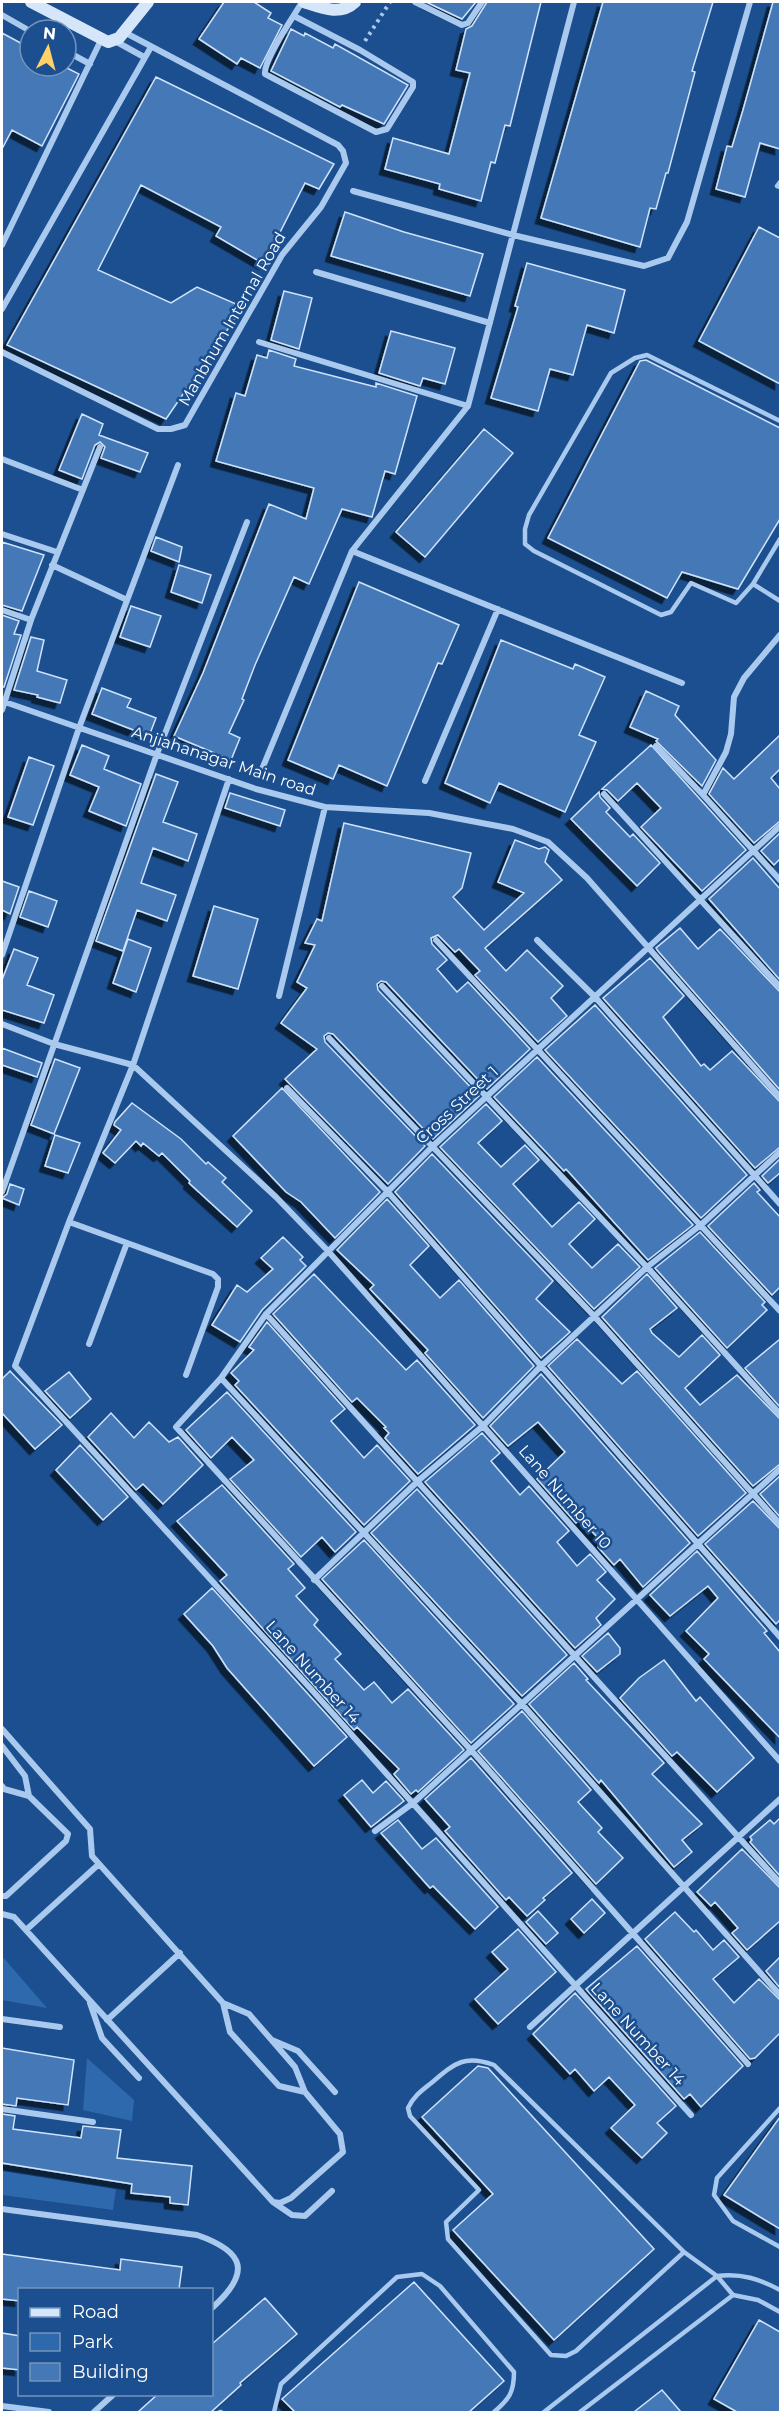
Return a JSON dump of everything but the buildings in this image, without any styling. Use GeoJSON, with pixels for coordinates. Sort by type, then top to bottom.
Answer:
{"type":"FeatureCollection","features":[{"type":"Feature","properties":{"kind":"street"},"geometry":{"type":"LineString","coordinates":[[31,2],[108,42],[120,36],[148,2]]}},
{"type":"Feature","properties":{"kind":"street"},"geometry":{"type":"LineString","coordinates":[[294,16],[360,50],[414,84],[387,129],[381,132],[267,77],[264,70],[294,16],[303,2],[327,10],[342,10],[355,2]]}},
{"type":"Feature","properties":{"kind":"street"},"geometry":{"type":"LineString","coordinates":[[415,2],[462,25],[468,23],[482,2]]}},
{"type":"Feature","properties":{"kind":"street"},"geometry":{"type":"LineString","coordinates":[[260,774],[352,551],[468,406],[574,2]]}},
{"type":"Feature","properties":{"kind":"street"},"geometry":{"type":"LineString","coordinates":[[353,191],[513,235],[644,266],[668,258],[687,222],[750,2]]}},
{"type":"Feature","properties":{"kind":"street"},"geometry":{"type":"LineString","coordinates":[[2,15],[18,24]]}},
{"type":"Feature","properties":{"kind":"street"},"geometry":{"type":"LineString","coordinates":[[2,309],[151,46],[120,36]]}},
{"type":"Feature","properties":{"kind":"street"},"geometry":{"type":"LineString","coordinates":[[120,36],[144,57]]}},
{"type":"Feature","properties":{"kind":"street"},"geometry":{"type":"LineString","coordinates":[[2,245],[101,40]]}},
{"type":"Feature","properties":{"kind":"street","name":"Manbhum Internal Road"},"geometry":{"type":"LineString","coordinates":[[2,352],[158,429],[171,429],[185,425],[282,255],[321,207],[346,163],[343,150],[338,145],[151,46]]}},
{"type":"Feature","properties":{"kind":"street"},"geometry":{"type":"LineString","coordinates":[[78,58],[90,64]]}},
{"type":"Feature","properties":{"kind":"street"},"geometry":{"type":"LineString","coordinates":[[316,272],[489,323]]}},
{"type":"Feature","properties":{"kind":"street"},"geometry":{"type":"LineString","coordinates":[[259,342],[468,406]]}},
{"type":"Feature","properties":{"kind":"street"},"geometry":{"type":"LineString","coordinates":[[2,710],[3,701],[31,620],[100,447]]}},
{"type":"Feature","properties":{"kind":"street"},"geometry":{"type":"LineString","coordinates":[[2,459],[83,490]]}},
{"type":"Feature","properties":{"kind":"street"},"geometry":{"type":"LineString","coordinates":[[2,955],[125,599],[178,465]]}},
{"type":"Feature","properties":{"kind":"street"},"geometry":{"type":"LineString","coordinates":[[2,1192],[157,754],[247,522]]}},
{"type":"Feature","properties":{"kind":"street"},"geometry":{"type":"LineString","coordinates":[[2,534],[57,552]]}},
{"type":"Feature","properties":{"kind":"street"},"geometry":{"type":"LineString","coordinates":[[352,551],[682,682]]}},
{"type":"Feature","properties":{"kind":"street"},"geometry":{"type":"LineString","coordinates":[[52,565],[125,599]]}},
{"type":"Feature","properties":{"kind":"street"},"geometry":{"type":"LineString","coordinates":[[2,609],[31,620]]}},
{"type":"Feature","properties":{"kind":"street"},"geometry":{"type":"LineString","coordinates":[[425,782],[498,609]]}},
{"type":"Feature","properties":{"kind":"street"},"geometry":{"type":"LineString","coordinates":[[703,795],[726,752],[731,734],[734,698],[744,678],[780,635]]}},
{"type":"Feature","properties":{"kind":"street","name":"Anjiahanagar Main road"},"geometry":{"type":"LineString","coordinates":[[3,701],[229,779],[325,807],[429,813],[513,829],[548,842],[587,878],[780,1097]]}},
{"type":"Feature","properties":{"kind":"street"},"geometry":{"type":"LineString","coordinates":[[656,746],[780,880]]}},
{"type":"Feature","properties":{"kind":"street"},"geometry":{"type":"LineString","coordinates":[[186,1375],[218,1287],[218,1279],[213,1274],[69,1222],[133,1065],[229,779]]}},
{"type":"Feature","properties":{"kind":"street"},"geometry":{"type":"LineString","coordinates":[[604,794],[780,987]]}},
{"type":"Feature","properties":{"kind":"street"},"geometry":{"type":"LineString","coordinates":[[279,996],[325,807]]}},
{"type":"Feature","properties":{"kind":"street","name":"Cross Street 1"},"geometry":{"type":"LineString","coordinates":[[314,1580],[176,1427],[221,1378],[266,1314],[387,1191],[486,1096],[780,826]]}},
{"type":"Feature","properties":{"kind":"street"},"geometry":{"type":"LineString","coordinates":[[436,940],[702,1224],[780,1311]]}},
{"type":"Feature","properties":{"kind":"street"},"geometry":{"type":"LineString","coordinates":[[537,940],[595,997],[780,1204]]}},
{"type":"Feature","properties":{"kind":"street"},"geometry":{"type":"LineString","coordinates":[[381,986],[647,1268],[780,1414]]}},
{"type":"Feature","properties":{"kind":"street"},"geometry":{"type":"LineString","coordinates":[[2,1024],[54,1044],[133,1065]]}},
{"type":"Feature","properties":{"kind":"street"},"geometry":{"type":"LineString","coordinates":[[329,1038],[595,1317],[753,1491],[780,1524]]}},
{"type":"Feature","properties":{"kind":"street","name":"Lane Number 10"},"geometry":{"type":"LineString","coordinates":[[133,1065],[276,1197],[328,1251],[780,1761]]}},
{"type":"Feature","properties":{"kind":"street"},"geometry":{"type":"LineString","coordinates":[[286,1088],[387,1191],[780,1637]]}},
{"type":"Feature","properties":{"kind":"street"},"geometry":{"type":"LineString","coordinates":[[748,2064],[471,1750],[314,1580],[366,1533],[419,1480],[484,1425],[541,1366],[647,1268],[702,1224],[780,1152]]}},
{"type":"Feature","properties":{"kind":"street","name":"Lane Number 14"},"geometry":{"type":"LineString","coordinates":[[69,1222],[15,1366],[413,1803],[692,2115]]}},
{"type":"Feature","properties":{"kind":"street"},"geometry":{"type":"LineString","coordinates":[[89,1344],[127,1243]]}},
{"type":"Feature","properties":{"kind":"street"},"geometry":{"type":"LineString","coordinates":[[266,1314],[419,1480],[575,1657],[780,1883]]}},
{"type":"Feature","properties":{"kind":"street"},"geometry":{"type":"LineString","coordinates":[[221,1378],[522,1704],[780,1995]]}},
{"type":"Feature","properties":{"kind":"street"},"geometry":{"type":"LineString","coordinates":[[375,1831],[413,1803],[575,1657],[753,1491],[780,1469]]}},
{"type":"Feature","properties":{"kind":"street"},"geometry":{"type":"LineString","coordinates":[[3,1734],[90,1829],[92,1856],[223,2003],[249,2014],[295,2067],[304,2092],[340,2134],[343,2152],[291,2198],[280,2203],[273,2202]]}},
{"type":"Feature","properties":{"kind":"street"},"geometry":{"type":"LineString","coordinates":[[2,1746],[25,1776],[29,1796]]}},
{"type":"Feature","properties":{"kind":"street"},"geometry":{"type":"LineString","coordinates":[[2,1786],[4,1789],[29,1796],[63,1828],[68,1837],[6,1896],[2,1896]]}},
{"type":"Feature","properties":{"kind":"street"},"geometry":{"type":"LineString","coordinates":[[530,2027],[780,1799]]}},
{"type":"Feature","properties":{"kind":"street"},"geometry":{"type":"LineString","coordinates":[[26,1930],[99,1864]]}},
{"type":"Feature","properties":{"kind":"street"},"geometry":{"type":"LineString","coordinates":[[2,1914],[14,1917],[273,2202],[287,2213],[305,2216],[332,2191]]}},
{"type":"Feature","properties":{"kind":"street"},"geometry":{"type":"LineString","coordinates":[[107,2020],[180,1953]]}},
{"type":"Feature","properties":{"kind":"street"},"geometry":{"type":"LineString","coordinates":[[90,2001],[102,2038],[139,2078]]}},
{"type":"Feature","properties":{"kind":"street"},"geometry":{"type":"LineString","coordinates":[[223,2003],[230,2032],[279,2086],[304,2092]]}},
{"type":"Feature","properties":{"kind":"street"},"geometry":{"type":"LineString","coordinates":[[2,2019],[60,2027]]}},
{"type":"Feature","properties":{"kind":"street"},"geometry":{"type":"LineString","coordinates":[[271,2040],[298,2051],[335,2092]]}},
{"type":"Feature","properties":{"kind":"street"},"geometry":{"type":"LineString","coordinates":[[2,2109],[93,2122]]}},
{"type":"Feature","properties":{"kind":"street"},"geometry":{"type":"LineString","coordinates":[[2,2209],[197,2235],[222,2244],[235,2256],[239,2273],[233,2286],[213,2307]]}},
{"type":"Feature","properties":{"kind":"street"},"geometry":{"type":"LineString","coordinates":[[93,2412],[112,2396]]}},
{"type":"Feature","properties":{"kind":"street"},"geometry":{"type":"LineString","coordinates":[[2,2406],[49,2412]]}},
{"type":"Feature","properties":{"kind":"lane"},"geometry":{"type":"LineString","coordinates":[[780,182],[777,186],[780,187]]}},
{"type":"Feature","properties":{"kind":"lane"},"geometry":{"type":"LineString","coordinates":[[780,421],[647,355],[635,358],[611,373],[529,515],[525,529],[525,544],[534,551],[661,615],[671,612],[691,583],[736,603],[753,584],[780,539]]}},
{"type":"Feature","properties":{"kind":"lane"},"geometry":{"type":"LineString","coordinates":[[753,584],[780,602]]}},
{"type":"Feature","properties":{"kind":"lane"},"geometry":{"type":"LineString","coordinates":[[684,2252],[576,2351],[566,2356],[551,2355],[448,2239],[446,2222],[479,2190],[410,2116],[408,2108],[412,2099],[454,2064],[480,2060],[494,2065],[684,2252],[717,2276],[733,2295],[758,2300],[780,2312]]}},
{"type":"Feature","properties":{"kind":"lane"},"geometry":{"type":"LineString","coordinates":[[780,2108],[717,2178],[714,2195],[734,2221],[780,2247]]}},
{"type":"Feature","properties":{"kind":"lane"},"geometry":{"type":"LineString","coordinates":[[274,2412],[281,2384],[397,2277],[422,2274],[440,2286],[514,2372],[514,2387],[510,2399],[494,2412]]}},
{"type":"Feature","properties":{"kind":"lane"},"geometry":{"type":"LineString","coordinates":[[544,2412],[717,2276],[732,2274],[762,2280],[780,2290]]}},
{"type":"Feature","properties":{"kind":"lane"},"geometry":{"type":"LineString","coordinates":[[580,2412],[733,2295]]}},
{"type":"Feature","properties":{"kind":"path"},"geometry":{"type":"LineString","coordinates":[[360,50],[390,2]]}},
{"type":"Feature","properties":{"kind":"green space"},"geometry":{"type":"Polygon","coordinates":[[[2,1956],[47,2008],[2,2000],[2,1956]]]}},
{"type":"Feature","properties":{"kind":"green space"},"geometry":{"type":"Polygon","coordinates":[[[87,2058],[134,2100],[132,2121],[83,2110],[87,2058]]]}},
{"type":"Feature","properties":{"kind":"green space"},"geometry":{"type":"Polygon","coordinates":[[[2,2171],[116,2189],[113,2210],[2,2195],[2,2171]]]}}]}
